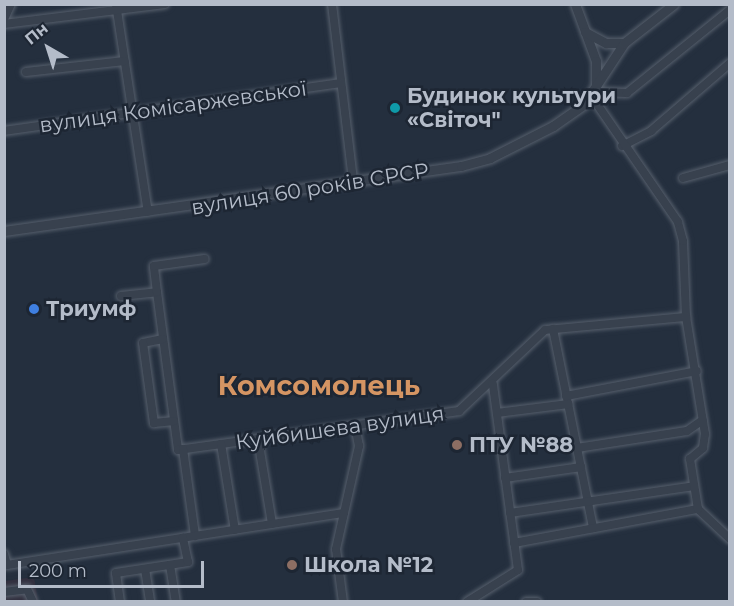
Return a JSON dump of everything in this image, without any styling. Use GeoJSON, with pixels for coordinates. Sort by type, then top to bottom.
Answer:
{"type":"FeatureCollection","features":[{"type":"Feature","properties":{"kind":"street"},"geometry":{"type":"LineString","coordinates":[[11,4],[4,21],[41,19],[116,7],[165,4]]}},
{"type":"Feature","properties":{"kind":"street"},"geometry":{"type":"LineString","coordinates":[[332,4],[353,180]]}},
{"type":"Feature","properties":{"kind":"street"},"geometry":{"type":"LineString","coordinates":[[575,4],[597,61],[593,95],[622,146],[678,222],[683,241],[686,317],[697,371],[703,420],[704,447],[690,459],[694,486],[698,509],[729,539]]}},
{"type":"Feature","properties":{"kind":"street"},"geometry":{"type":"LineString","coordinates":[[593,95],[624,43],[674,4]]}},
{"type":"Feature","properties":{"kind":"street"},"geometry":{"type":"LineString","coordinates":[[116,7],[148,212]]}},
{"type":"Feature","properties":{"kind":"street"},"geometry":{"type":"LineString","coordinates":[[593,95],[627,93],[729,10]]}},
{"type":"Feature","properties":{"kind":"street"},"geometry":{"type":"LineString","coordinates":[[585,32],[606,43],[624,43]]}},
{"type":"Feature","properties":{"kind":"street"},"geometry":{"type":"LineString","coordinates":[[26,72],[124,61]]}},
{"type":"Feature","properties":{"kind":"street"},"geometry":{"type":"LineString","coordinates":[[622,146],[651,131],[729,63]]}},
{"type":"Feature","properties":{"kind":"street","name":"вулиця Комісаржевської"},"geometry":{"type":"LineString","coordinates":[[4,131],[341,83]]}},
{"type":"Feature","properties":{"kind":"street","name":"вулиця 60 років СРСР"},"geometry":{"type":"LineString","coordinates":[[4,231],[461,166],[489,158],[569,116],[593,95]]}},
{"type":"Feature","properties":{"kind":"street"},"geometry":{"type":"LineString","coordinates":[[684,178],[729,165]]}},
{"type":"Feature","properties":{"kind":"street"},"geometry":{"type":"LineString","coordinates":[[195,536],[174,421],[154,266],[205,259]]}},
{"type":"Feature","properties":{"kind":"street"},"geometry":{"type":"LineString","coordinates":[[121,296],[157,292]]}},
{"type":"Feature","properties":{"kind":"street"},"geometry":{"type":"LineString","coordinates":[[593,528],[553,329],[686,317]]}},
{"type":"Feature","properties":{"kind":"street","name":"Куйбишева вулиця"},"geometry":{"type":"LineString","coordinates":[[180,450],[459,411],[492,384],[545,330],[553,329]]}},
{"type":"Feature","properties":{"kind":"street"},"geometry":{"type":"LineString","coordinates":[[163,339],[143,343],[154,423],[174,421]]}},
{"type":"Feature","properties":{"kind":"street"},"geometry":{"type":"LineString","coordinates":[[497,413],[697,371]]}},
{"type":"Feature","properties":{"kind":"street"},"geometry":{"type":"LineString","coordinates":[[467,602],[518,570],[492,384]]}},
{"type":"Feature","properties":{"kind":"street"},"geometry":{"type":"LineString","coordinates":[[577,448],[687,431],[703,420]]}},
{"type":"Feature","properties":{"kind":"street"},"geometry":{"type":"LineString","coordinates":[[343,602],[336,549],[359,446],[355,426]]}},
{"type":"Feature","properties":{"kind":"street"},"geometry":{"type":"LineString","coordinates":[[258,439],[272,524]]}},
{"type":"Feature","properties":{"kind":"street"},"geometry":{"type":"LineString","coordinates":[[221,444],[235,530]]}},
{"type":"Feature","properties":{"kind":"street"},"geometry":{"type":"LineString","coordinates":[[505,478],[581,467]]}},
{"type":"Feature","properties":{"kind":"street"},"geometry":{"type":"LineString","coordinates":[[510,513],[694,486]]}},
{"type":"Feature","properties":{"kind":"street"},"geometry":{"type":"LineString","coordinates":[[514,543],[698,509]]}},
{"type":"Feature","properties":{"kind":"street"},"geometry":{"type":"LineString","coordinates":[[4,554],[7,565],[344,513]]}},
{"type":"Feature","properties":{"kind":"street"},"geometry":{"type":"LineString","coordinates":[[120,602],[116,573],[188,562],[183,538]]}},
{"type":"Feature","properties":{"kind":"street"},"geometry":{"type":"LineString","coordinates":[[170,565],[176,602]]}},
{"type":"Feature","properties":{"kind":"street"},"geometry":{"type":"LineString","coordinates":[[145,569],[150,602]]}},
{"type":"Feature","properties":{"kind":"street"},"geometry":{"type":"LineString","coordinates":[[4,592],[27,589],[33,602]]}},
{"type":"Feature","properties":{"kind":"street"},"geometry":{"type":"LineString","coordinates":[[525,602],[537,602]]}},
{"type":"Feature","properties":{"kind":"shaded area"},"geometry":{"type":"Polygon","coordinates":[[[34,577],[38,601],[5,602],[5,581],[34,577]]]}},
{"type":"Feature","properties":{"kind":"place","name":"Будинок культури «Світоч\""},"geometry":{"type":"Point","coordinates":[395,108]}},
{"type":"Feature","properties":{"kind":"place","name":"Триумф"},"geometry":{"type":"Point","coordinates":[34,309]}},
{"type":"Feature","properties":{"kind":"place","name":"ПТУ №88"},"geometry":{"type":"Point","coordinates":[457,445]}},
{"type":"Feature","properties":{"kind":"place","name":"Школа №12"},"geometry":{"type":"Point","coordinates":[292,565]}},
{"type":"Feature","properties":{"kind":"district","name":"Комсомолець"},"geometry":{"type":"Point","coordinates":[319,386]}}]}
